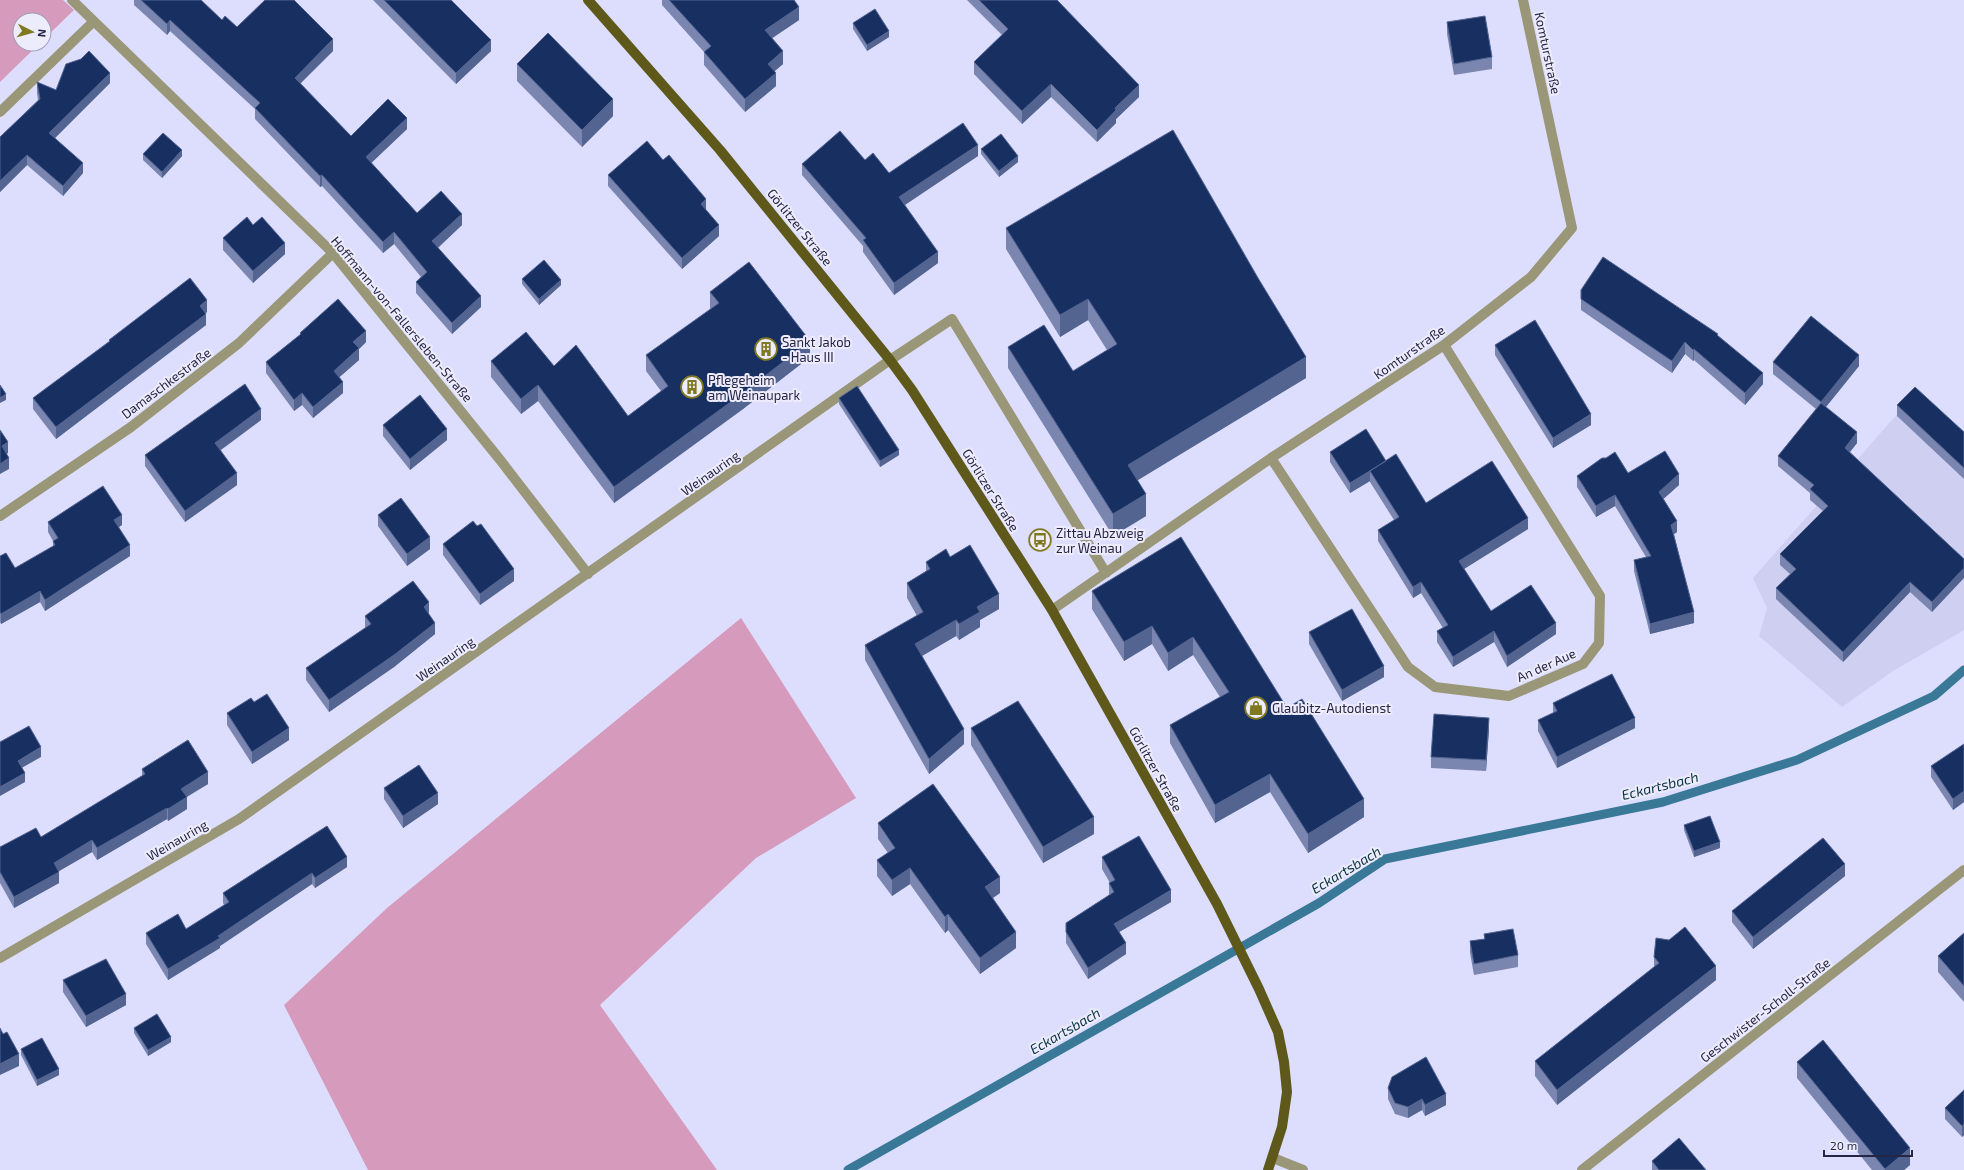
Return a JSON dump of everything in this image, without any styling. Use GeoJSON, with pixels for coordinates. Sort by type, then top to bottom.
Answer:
{"type":"FeatureCollection","features":[{"type":"Feature","properties":{"kind":"main road","name":"Görlitzer Straße"},"geometry":{"type":"LineString","coordinates":[[588,0],[720,150],[890,360],[912,390],[1052,610],[1217,904],[1259,988],[1278,1032],[1284,1062],[1286,1092],[1282,1127],[1268,1170]]}},
{"type":"Feature","properties":{"kind":"street","name":"Hoffmann-von-Fallersleben-Straße"},"geometry":{"type":"LineString","coordinates":[[72,0],[333,253],[501,460],[588,574]]}},
{"type":"Feature","properties":{"kind":"street","name":"Komturstraße"},"geometry":{"type":"LineString","coordinates":[[1052,610],[1271,458],[1444,345],[1531,277],[1572,228],[1523,0]]}},
{"type":"Feature","properties":{"kind":"street"},"geometry":{"type":"LineString","coordinates":[[0,112],[93,22]]}},
{"type":"Feature","properties":{"kind":"street","name":"Damaschkestraße"},"geometry":{"type":"LineString","coordinates":[[0,516],[131,427],[239,343],[333,253]]}},
{"type":"Feature","properties":{"kind":"street","name":"Weinauring"},"geometry":{"type":"LineString","coordinates":[[0,958],[239,819],[890,360],[952,319],[1106,572]]}},
{"type":"Feature","properties":{"kind":"street","name":"An der Aue"},"geometry":{"type":"LineString","coordinates":[[1271,458],[1408,667],[1435,687],[1509,696],[1583,664],[1600,643],[1600,596],[1444,345]]}},
{"type":"Feature","properties":{"kind":"street","name":"Geschwister-Scholl-Straße"},"geometry":{"type":"LineString","coordinates":[[1582,1170],[1964,870]]}},
{"type":"Feature","properties":{"kind":"street"},"geometry":{"type":"LineString","coordinates":[[1273,1158],[1303,1170]]}},
{"type":"Feature","properties":{"kind":"shaded area"},"geometry":{"type":"Polygon","coordinates":[[[0,0],[63,0],[74,10],[52,31],[52,12],[12,12],[12,52],[31,52],[0,82],[0,0]]]}},
{"type":"Feature","properties":{"kind":"shaded area"},"geometry":{"type":"Polygon","coordinates":[[[1918,393],[1964,437],[1964,630],[1893,671],[1842,707],[1759,636],[1767,608],[1753,578],[1892,420],[1918,393]]]}},
{"type":"Feature","properties":{"kind":"shaded area"},"geometry":{"type":"Polygon","coordinates":[[[741,618],[856,798],[756,858],[600,1005],[717,1170],[368,1170],[284,1005],[387,908],[741,618]]]}},
{"type":"Feature","properties":{"kind":"building"},"geometry":{"type":"Polygon","coordinates":[[[141,0],[201,0],[222,20],[225,16],[237,27],[265,0],[294,0],[333,39],[295,78],[351,136],[388,99],[407,118],[366,157],[417,213],[441,191],[462,214],[432,241],[481,296],[452,323],[416,282],[427,272],[394,232],[383,242],[322,175],[320,176],[255,108],[260,103],[170,20],[167,24],[141,0]]]}},
{"type":"Feature","properties":{"kind":"building"},"geometry":{"type":"Polygon","coordinates":[[[384,0],[451,0],[491,40],[456,73],[384,0]]]}},
{"type":"Feature","properties":{"kind":"building"},"geometry":{"type":"Polygon","coordinates":[[[669,0],[794,0],[799,7],[765,30],[783,51],[768,64],[776,73],[745,99],[704,52],[711,46],[669,0]]]}},
{"type":"Feature","properties":{"kind":"building"},"geometry":{"type":"Polygon","coordinates":[[[979,0],[1057,0],[1139,85],[1115,108],[1116,110],[1097,130],[1051,84],[1022,111],[974,62],[1008,29],[979,0]]]}},
{"type":"Feature","properties":{"kind":"building"},"geometry":{"type":"Polygon","coordinates":[[[875,9],[889,31],[867,45],[853,23],[875,9]]]}},
{"type":"Feature","properties":{"kind":"building"},"geometry":{"type":"Polygon","coordinates":[[[1485,16],[1492,57],[1454,64],[1447,22],[1485,16]]]}},
{"type":"Feature","properties":{"kind":"building"},"geometry":{"type":"Polygon","coordinates":[[[548,33],[613,99],[582,130],[517,64],[548,33]]]}},
{"type":"Feature","properties":{"kind":"building"},"geometry":{"type":"Polygon","coordinates":[[[89,51],[110,73],[49,133],[83,163],[63,186],[27,155],[0,181],[0,137],[40,99],[37,82],[56,90],[66,64],[81,59],[89,51]]]}},
{"type":"Feature","properties":{"kind":"building"},"geometry":{"type":"Polygon","coordinates":[[[963,123],[978,145],[899,197],[938,252],[894,283],[863,240],[866,238],[802,164],[840,131],[865,160],[873,153],[889,173],[963,123]]]}},
{"type":"Feature","properties":{"kind":"building"},"geometry":{"type":"Polygon","coordinates":[[[1173,130],[1258,278],[1306,357],[1128,465],[1146,494],[1113,514],[1008,347],[1044,325],[1073,371],[1117,344],[1088,299],[1060,315],[1006,228],[1173,130]]]}},
{"type":"Feature","properties":{"kind":"building"},"geometry":{"type":"Polygon","coordinates":[[[163,133],[182,150],[162,172],[143,154],[163,133]]]}},
{"type":"Feature","properties":{"kind":"building"},"geometry":{"type":"Polygon","coordinates":[[[1001,134],[1018,156],[999,171],[981,149],[1001,134]]]}},
{"type":"Feature","properties":{"kind":"building"},"geometry":{"type":"Polygon","coordinates":[[[647,141],[663,160],[669,155],[706,199],[701,204],[719,225],[682,258],[608,175],[647,141]]]}},
{"type":"Feature","properties":{"kind":"building"},"geometry":{"type":"Polygon","coordinates":[[[247,217],[253,225],[262,217],[285,243],[253,271],[223,238],[247,217]]]}},
{"type":"Feature","properties":{"kind":"building"},"geometry":{"type":"Polygon","coordinates":[[[1603,257],[1718,334],[1717,335],[1763,373],[1745,393],[1685,342],[1672,361],[1581,299],[1581,290],[1603,257]]]}},
{"type":"Feature","properties":{"kind":"building"},"geometry":{"type":"Polygon","coordinates":[[[544,260],[561,280],[539,299],[522,279],[544,260]]]}},
{"type":"Feature","properties":{"kind":"building"},"geometry":{"type":"Polygon","coordinates":[[[749,262],[810,341],[743,393],[614,487],[538,385],[521,399],[491,361],[526,332],[554,366],[576,345],[628,416],[668,386],[646,355],[719,303],[710,292],[749,262]]]}},
{"type":"Feature","properties":{"kind":"building"},"geometry":{"type":"Polygon","coordinates":[[[190,278],[207,300],[200,306],[206,314],[56,427],[33,398],[110,341],[109,340],[190,278]]]}},
{"type":"Feature","properties":{"kind":"building"},"geometry":{"type":"Polygon","coordinates":[[[338,299],[366,331],[353,342],[359,348],[334,371],[343,382],[313,407],[302,393],[294,400],[266,362],[301,334],[300,333],[338,299]]]}},
{"type":"Feature","properties":{"kind":"building"},"geometry":{"type":"Polygon","coordinates":[[[1811,316],[1859,355],[1821,402],[1773,362],[1811,316]]]}},
{"type":"Feature","properties":{"kind":"building"},"geometry":{"type":"Polygon","coordinates":[[[1535,320],[1591,414],[1553,438],[1495,345],[1535,320]]]}},
{"type":"Feature","properties":{"kind":"building"},"geometry":{"type":"Polygon","coordinates":[[[245,384],[261,409],[215,443],[237,473],[185,511],[145,455],[245,384]]]}},
{"type":"Feature","properties":{"kind":"building"},"geometry":{"type":"Polygon","coordinates":[[[0,385],[6,394],[0,398],[0,385]]]}},
{"type":"Feature","properties":{"kind":"building"},"geometry":{"type":"Polygon","coordinates":[[[857,386],[899,450],[880,461],[839,398],[857,386]]]}},
{"type":"Feature","properties":{"kind":"building"},"geometry":{"type":"Polygon","coordinates":[[[1915,387],[1964,432],[1964,468],[1897,405],[1915,387]]]}},
{"type":"Feature","properties":{"kind":"building"},"geometry":{"type":"Polygon","coordinates":[[[420,395],[447,429],[410,459],[383,425],[420,395]]]}},
{"type":"Feature","properties":{"kind":"building"},"geometry":{"type":"Polygon","coordinates":[[[1821,403],[1857,432],[1845,448],[1964,559],[1964,568],[1932,602],[1910,582],[1843,652],[1776,588],[1796,569],[1780,554],[1828,506],[1810,489],[1814,485],[1778,456],[1821,403]]]}},
{"type":"Feature","properties":{"kind":"building"},"geometry":{"type":"Polygon","coordinates":[[[1366,429],[1386,461],[1350,483],[1330,452],[1366,429]]]}},
{"type":"Feature","properties":{"kind":"building"},"geometry":{"type":"Polygon","coordinates":[[[0,430],[8,442],[2,446],[9,458],[0,464],[0,430]]]}},
{"type":"Feature","properties":{"kind":"building"},"geometry":{"type":"Polygon","coordinates":[[[1665,451],[1679,474],[1659,492],[1677,521],[1671,525],[1694,612],[1650,624],[1634,560],[1651,556],[1615,495],[1596,506],[1577,476],[1602,458],[1606,458],[1615,452],[1628,473],[1665,451]]]}},
{"type":"Feature","properties":{"kind":"building"},"geometry":{"type":"Polygon","coordinates":[[[1396,454],[1426,503],[1492,461],[1528,518],[1459,561],[1491,611],[1531,585],[1556,623],[1507,656],[1494,631],[1453,657],[1437,631],[1448,625],[1421,582],[1413,587],[1378,530],[1399,517],[1370,471],[1396,454]]]}},
{"type":"Feature","properties":{"kind":"building"},"geometry":{"type":"Polygon","coordinates":[[[103,486],[122,515],[114,520],[130,545],[45,600],[40,591],[1,614],[0,556],[6,553],[15,568],[55,545],[53,541],[58,538],[48,522],[103,486]]]}},
{"type":"Feature","properties":{"kind":"building"},"geometry":{"type":"Polygon","coordinates":[[[401,498],[430,537],[407,554],[378,515],[401,498]]]}},
{"type":"Feature","properties":{"kind":"building"},"geometry":{"type":"Polygon","coordinates":[[[473,521],[477,526],[481,524],[514,569],[480,594],[443,544],[473,521]]]}},
{"type":"Feature","properties":{"kind":"building"},"geometry":{"type":"Polygon","coordinates":[[[1181,537],[1287,708],[1302,699],[1364,799],[1308,834],[1270,774],[1215,805],[1170,725],[1229,692],[1193,637],[1168,653],[1152,626],[1124,642],[1092,591],[1181,537]]]}},
{"type":"Feature","properties":{"kind":"building"},"geometry":{"type":"Polygon","coordinates":[[[970,545],[999,594],[977,607],[980,612],[959,624],[956,620],[915,644],[964,729],[929,759],[865,645],[923,612],[907,583],[930,569],[926,562],[946,549],[950,557],[970,545]]]}},
{"type":"Feature","properties":{"kind":"building"},"geometry":{"type":"Polygon","coordinates":[[[413,581],[429,602],[424,607],[435,623],[394,655],[329,700],[306,668],[371,624],[365,616],[413,581]]]}},
{"type":"Feature","properties":{"kind":"building"},"geometry":{"type":"Polygon","coordinates":[[[1352,609],[1384,666],[1342,690],[1309,632],[1352,609]]]}},
{"type":"Feature","properties":{"kind":"building"},"geometry":{"type":"Polygon","coordinates":[[[1612,674],[1635,718],[1557,757],[1538,720],[1557,711],[1553,703],[1612,674]]]}},
{"type":"Feature","properties":{"kind":"building"},"geometry":{"type":"Polygon","coordinates":[[[267,694],[289,728],[252,752],[227,713],[251,698],[254,702],[267,694]]]}},
{"type":"Feature","properties":{"kind":"building"},"geometry":{"type":"Polygon","coordinates":[[[1018,701],[1094,817],[1043,847],[971,728],[1018,701]]]}},
{"type":"Feature","properties":{"kind":"building"},"geometry":{"type":"Polygon","coordinates":[[[1434,714],[1489,718],[1486,760],[1431,757],[1434,714]]]}},
{"type":"Feature","properties":{"kind":"building"},"geometry":{"type":"Polygon","coordinates":[[[29,726],[41,747],[18,761],[25,773],[0,787],[0,742],[29,726]]]}},
{"type":"Feature","properties":{"kind":"building"},"geometry":{"type":"Polygon","coordinates":[[[188,740],[208,772],[181,789],[187,797],[97,848],[92,840],[54,863],[59,872],[14,897],[0,872],[0,847],[36,828],[41,837],[145,774],[142,769],[188,740]]]}},
{"type":"Feature","properties":{"kind":"building"},"geometry":{"type":"Polygon","coordinates":[[[1964,744],[1964,791],[1953,799],[1931,766],[1964,744]]]}},
{"type":"Feature","properties":{"kind":"building"},"geometry":{"type":"Polygon","coordinates":[[[419,765],[438,793],[403,816],[384,788],[419,765]]]}},
{"type":"Feature","properties":{"kind":"building"},"geometry":{"type":"Polygon","coordinates":[[[933,784],[1000,877],[985,887],[1016,932],[980,958],[948,914],[945,917],[910,868],[892,880],[877,860],[895,848],[878,823],[933,784]]]}},
{"type":"Feature","properties":{"kind":"building"},"geometry":{"type":"Polygon","coordinates":[[[1710,816],[1720,842],[1694,851],[1684,825],[1710,816]]]}},
{"type":"Feature","properties":{"kind":"building"},"geometry":{"type":"Polygon","coordinates":[[[327,826],[347,857],[315,878],[312,873],[218,936],[220,938],[168,969],[146,933],[178,914],[186,929],[229,902],[223,893],[327,826]]]}},
{"type":"Feature","properties":{"kind":"building"},"geometry":{"type":"Polygon","coordinates":[[[1139,836],[1171,890],[1114,924],[1126,943],[1088,968],[1066,932],[1066,923],[1114,892],[1109,883],[1115,880],[1102,857],[1139,836]]]}},
{"type":"Feature","properties":{"kind":"building"},"geometry":{"type":"Polygon","coordinates":[[[1823,838],[1845,864],[1753,937],[1732,911],[1823,838]]]}},
{"type":"Feature","properties":{"kind":"building"},"geometry":{"type":"Polygon","coordinates":[[[1685,927],[1716,966],[1557,1090],[1535,1061],[1659,963],[1654,957],[1656,938],[1669,940],[1685,927]]]}},
{"type":"Feature","properties":{"kind":"building"},"geometry":{"type":"Polygon","coordinates":[[[1513,929],[1518,955],[1474,964],[1470,941],[1485,939],[1484,934],[1513,929]]]}},
{"type":"Feature","properties":{"kind":"building"},"geometry":{"type":"Polygon","coordinates":[[[1964,933],[1964,986],[1938,956],[1964,933]]]}},
{"type":"Feature","properties":{"kind":"building"},"geometry":{"type":"Polygon","coordinates":[[[106,959],[126,994],[86,1016],[63,980],[106,959]]]}},
{"type":"Feature","properties":{"kind":"building"},"geometry":{"type":"Polygon","coordinates":[[[157,1014],[171,1037],[148,1050],[134,1028],[157,1014]]]}},
{"type":"Feature","properties":{"kind":"building"},"geometry":{"type":"Polygon","coordinates":[[[0,1028],[3,1034],[7,1032],[19,1054],[0,1064],[0,1028]]]}},
{"type":"Feature","properties":{"kind":"building"},"geometry":{"type":"Polygon","coordinates":[[[42,1038],[59,1069],[37,1080],[21,1049],[42,1038]]]}},
{"type":"Feature","properties":{"kind":"building"},"geometry":{"type":"Polygon","coordinates":[[[1823,1040],[1910,1148],[1885,1169],[1797,1062],[1823,1040]]]}},
{"type":"Feature","properties":{"kind":"building"},"geometry":{"type":"Polygon","coordinates":[[[1426,1057],[1446,1094],[1425,1105],[1422,1099],[1408,1107],[1395,1103],[1388,1088],[1392,1077],[1426,1057]]]}},
{"type":"Feature","properties":{"kind":"building"},"geometry":{"type":"Polygon","coordinates":[[[1964,1090],[1964,1124],[1962,1126],[1945,1108],[1964,1090]]]}},
{"type":"Feature","properties":{"kind":"building"},"geometry":{"type":"Polygon","coordinates":[[[1679,1138],[1706,1170],[1659,1170],[1652,1161],[1679,1138]]]}},
{"type":"Feature","properties":{"kind":"waterway","name":"Eckartsbach"},"geometry":{"type":"LineString","coordinates":[[848,1170],[1319,903],[1385,859],[1663,802],[1797,760],[1934,696],[1964,670]]}},
{"type":"Feature","properties":{"kind":"place","name":"Sankt Jakob - Haus III"},"geometry":{"type":"Point","coordinates":[766,349]}},
{"type":"Feature","properties":{"kind":"place","name":"Pflegeheim am Weinaupark"},"geometry":{"type":"Point","coordinates":[692,387]}},
{"type":"Feature","properties":{"kind":"place","name":"Zittau Abzweig zur Weinau"},"geometry":{"type":"Point","coordinates":[1040,540]}},
{"type":"Feature","properties":{"kind":"place","name":"Glaubitz-Autodienst"},"geometry":{"type":"Point","coordinates":[1256,708]}}]}
